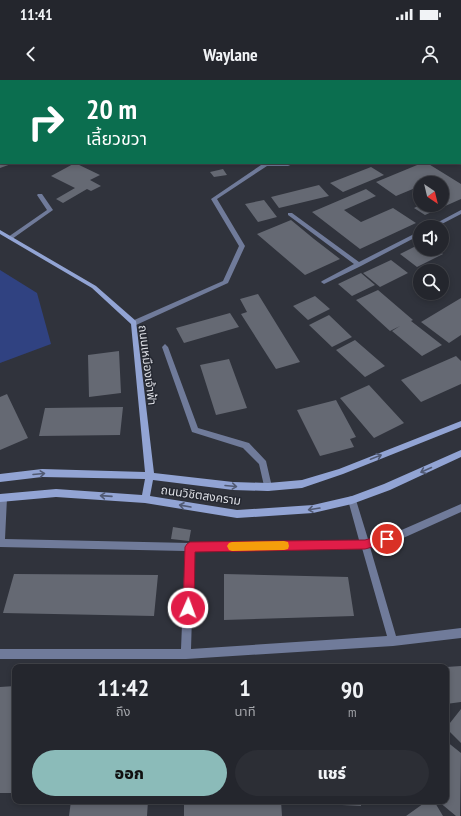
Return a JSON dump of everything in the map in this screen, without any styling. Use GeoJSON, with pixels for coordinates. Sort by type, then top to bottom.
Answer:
{"type":"FeatureCollection","features":[{"type":"Feature","properties":{"kind":"main road","name":"ถนนเหมืองเจ้าฟ้า"},"geometry":{"type":"LineString","coordinates":[[0,232],[94,287],[134,323],[150,476],[145,499]]}},
{"type":"Feature","properties":{"kind":"main road","name":"ถนนวิชิตสงคราม"},"geometry":{"type":"LineString","coordinates":[[0,478],[42,473],[150,476],[233,486],[268,487],[302,484],[340,472],[461,424]]}},
{"type":"Feature","properties":{"kind":"main road","name":"ถนนวิชิตสงคราม"},"geometry":{"type":"LineString","coordinates":[[1,498],[56,493],[145,499],[238,514],[314,509],[352,500],[387,487],[461,454]]}},
{"type":"Feature","properties":{"kind":"street"},"geometry":{"type":"LineString","coordinates":[[134,323],[226,282],[242,246],[214,199],[264,164]]}},
{"type":"Feature","properties":{"kind":"street"},"geometry":{"type":"LineString","coordinates":[[10,238],[50,210],[40,195]]}},
{"type":"Feature","properties":{"kind":"street"},"geometry":{"type":"LineString","coordinates":[[446,220],[461,212]]}},
{"type":"Feature","properties":{"kind":"street"},"geometry":{"type":"LineString","coordinates":[[290,214],[359,265]]}},
{"type":"Feature","properties":{"kind":"street"},"geometry":{"type":"LineString","coordinates":[[324,282],[413,237]]}},
{"type":"Feature","properties":{"kind":"street"},"geometry":{"type":"LineString","coordinates":[[165,347],[195,430],[246,445],[263,463],[268,487]]}},
{"type":"Feature","properties":{"kind":"street"},"geometry":{"type":"LineString","coordinates":[[1,498],[0,542],[190,547],[365,544],[398,536],[461,508]]}},
{"type":"Feature","properties":{"kind":"street"},"geometry":{"type":"LineString","coordinates":[[352,500],[393,641]]}},
{"type":"Feature","properties":{"kind":"street"},"geometry":{"type":"LineString","coordinates":[[186,654],[190,547]]}},
{"type":"Feature","properties":{"kind":"street"},"geometry":{"type":"LineString","coordinates":[[0,654],[186,654],[393,641],[461,633]]}},
{"type":"Feature","properties":{"kind":"shaded area"},"geometry":{"type":"Polygon","coordinates":[[[0,270],[37,293],[51,344],[0,363],[0,270]]]}},
{"type":"Feature","properties":{"kind":"building"},"geometry":{"type":"Polygon","coordinates":[[[0,164],[11,164],[0,168],[0,164]]]}},
{"type":"Feature","properties":{"kind":"building"},"geometry":{"type":"Polygon","coordinates":[[[73,164],[77,164],[100,175],[90,180],[101,186],[91,191],[87,189],[63,203],[56,199],[75,188],[51,176],[73,164]]]}},
{"type":"Feature","properties":{"kind":"building"},"geometry":{"type":"Polygon","coordinates":[[[420,164],[429,164],[448,176],[413,176],[413,189],[396,196],[376,182],[420,164]]]}},
{"type":"Feature","properties":{"kind":"building"},"geometry":{"type":"Polygon","coordinates":[[[371,167],[384,175],[343,192],[330,183],[371,167]]]}},
{"type":"Feature","properties":{"kind":"building"},"geometry":{"type":"Polygon","coordinates":[[[223,169],[227,175],[214,177],[210,172],[223,169]]]}},
{"type":"Feature","properties":{"kind":"building"},"geometry":{"type":"Polygon","coordinates":[[[449,177],[461,184],[461,199],[449,204],[449,177]]]}},
{"type":"Feature","properties":{"kind":"building"},"geometry":{"type":"Polygon","coordinates":[[[319,185],[329,196],[279,208],[271,197],[319,185]]]}},
{"type":"Feature","properties":{"kind":"building"},"geometry":{"type":"Polygon","coordinates":[[[366,189],[376,196],[344,210],[361,222],[393,208],[413,221],[413,224],[360,249],[312,212],[366,189]]]}},
{"type":"Feature","properties":{"kind":"building"},"geometry":{"type":"Polygon","coordinates":[[[264,200],[277,217],[258,222],[245,204],[264,200]]]}},
{"type":"Feature","properties":{"kind":"building"},"geometry":{"type":"Polygon","coordinates":[[[420,212],[432,212],[425,215],[420,212]]]}},
{"type":"Feature","properties":{"kind":"building"},"geometry":{"type":"Polygon","coordinates":[[[291,220],[340,259],[305,275],[257,234],[291,220]]]}},
{"type":"Feature","properties":{"kind":"building"},"geometry":{"type":"Polygon","coordinates":[[[413,248],[413,256],[439,256],[423,264],[413,264],[400,254],[413,248]]]}},
{"type":"Feature","properties":{"kind":"building"},"geometry":{"type":"Polygon","coordinates":[[[391,260],[408,273],[380,287],[363,273],[391,260]]]}},
{"type":"Feature","properties":{"kind":"building"},"geometry":{"type":"Polygon","coordinates":[[[361,273],[375,285],[352,296],[338,284],[361,273]]]}},
{"type":"Feature","properties":{"kind":"building"},"geometry":{"type":"Polygon","coordinates":[[[378,290],[413,320],[411,321],[442,345],[422,356],[392,331],[400,326],[390,331],[356,300],[378,290]]]}},
{"type":"Feature","properties":{"kind":"building"},"geometry":{"type":"Polygon","coordinates":[[[258,294],[300,362],[276,369],[241,314],[247,312],[240,299],[258,294]]]}},
{"type":"Feature","properties":{"kind":"building"},"geometry":{"type":"Polygon","coordinates":[[[315,296],[330,309],[308,320],[293,306],[315,296]]]}},
{"type":"Feature","properties":{"kind":"building"},"geometry":{"type":"Polygon","coordinates":[[[461,298],[461,335],[449,343],[421,322],[461,298]]]}},
{"type":"Feature","properties":{"kind":"building"},"geometry":{"type":"Polygon","coordinates":[[[230,313],[239,327],[184,343],[176,328],[230,313]]]}},
{"type":"Feature","properties":{"kind":"building"},"geometry":{"type":"Polygon","coordinates":[[[329,315],[352,337],[332,347],[309,325],[329,315]]]}},
{"type":"Feature","properties":{"kind":"building"},"geometry":{"type":"Polygon","coordinates":[[[355,340],[385,366],[365,377],[336,350],[355,340]]]}},
{"type":"Feature","properties":{"kind":"building"},"geometry":{"type":"Polygon","coordinates":[[[119,351],[121,393],[89,397],[88,355],[119,351]]]}},
{"type":"Feature","properties":{"kind":"building"},"geometry":{"type":"Polygon","coordinates":[[[456,356],[461,361],[461,384],[421,402],[401,380],[456,356]]]}},
{"type":"Feature","properties":{"kind":"building"},"geometry":{"type":"Polygon","coordinates":[[[229,359],[247,408],[216,415],[200,365],[229,359]]]}},
{"type":"Feature","properties":{"kind":"building"},"geometry":{"type":"Polygon","coordinates":[[[369,385],[404,423],[374,438],[340,398],[369,385]]]}},
{"type":"Feature","properties":{"kind":"building"},"geometry":{"type":"Polygon","coordinates":[[[7,394],[28,438],[0,450],[0,397],[7,394]]]}},
{"type":"Feature","properties":{"kind":"building"},"geometry":{"type":"Polygon","coordinates":[[[336,400],[356,437],[350,439],[354,447],[320,456],[297,410],[336,400]]]}},
{"type":"Feature","properties":{"kind":"building"},"geometry":{"type":"Polygon","coordinates":[[[123,407],[120,435],[39,436],[45,408],[123,407]]]}},
{"type":"Feature","properties":{"kind":"building"},"geometry":{"type":"Polygon","coordinates":[[[173,527],[191,530],[189,541],[171,539],[173,527]]]}},
{"type":"Feature","properties":{"kind":"building"},"geometry":{"type":"Polygon","coordinates":[[[14,574],[158,575],[154,616],[3,613],[14,574]]]}},
{"type":"Feature","properties":{"kind":"building"},"geometry":{"type":"Polygon","coordinates":[[[224,574],[348,577],[354,616],[224,620],[224,574]]]}},
{"type":"Feature","properties":{"kind":"building"},"geometry":{"type":"Polygon","coordinates":[[[461,666],[461,702],[449,704],[449,667],[461,666]]]}},
{"type":"Feature","properties":{"kind":"building"},"geometry":{"type":"Polygon","coordinates":[[[12,686],[12,793],[0,793],[0,687],[12,686]]]}},
{"type":"Feature","properties":{"kind":"building"},"geometry":{"type":"Polygon","coordinates":[[[461,709],[461,743],[449,731],[449,724],[461,709]]]}},
{"type":"Feature","properties":{"kind":"building"},"geometry":{"type":"Polygon","coordinates":[[[449,743],[461,753],[460,816],[456,816],[442,804],[449,804],[449,743]]]}},
{"type":"Feature","properties":{"kind":"building"},"geometry":{"type":"Polygon","coordinates":[[[71,804],[148,804],[147,816],[69,816],[71,804]]]}},
{"type":"Feature","properties":{"kind":"building"},"geometry":{"type":"Polygon","coordinates":[[[184,804],[281,804],[282,816],[184,816],[184,804]]]}},
{"type":"Feature","properties":{"kind":"building"},"geometry":{"type":"Polygon","coordinates":[[[323,804],[361,804],[361,806],[323,804]]]}},
{"type":"Feature","properties":{"kind":"building"},"geometry":{"type":"Polygon","coordinates":[[[423,804],[436,804],[443,816],[406,816],[423,804]]]}},
{"type":"Feature","properties":{"kind":"slow traffic"},"geometry":{"type":"LineString","coordinates":[[232,546],[284,546]]}},
{"type":"Feature","properties":{"kind":"route"},"geometry":{"type":"LineString","coordinates":[[188,608],[190,547],[365,544],[387,539]]}}]}
